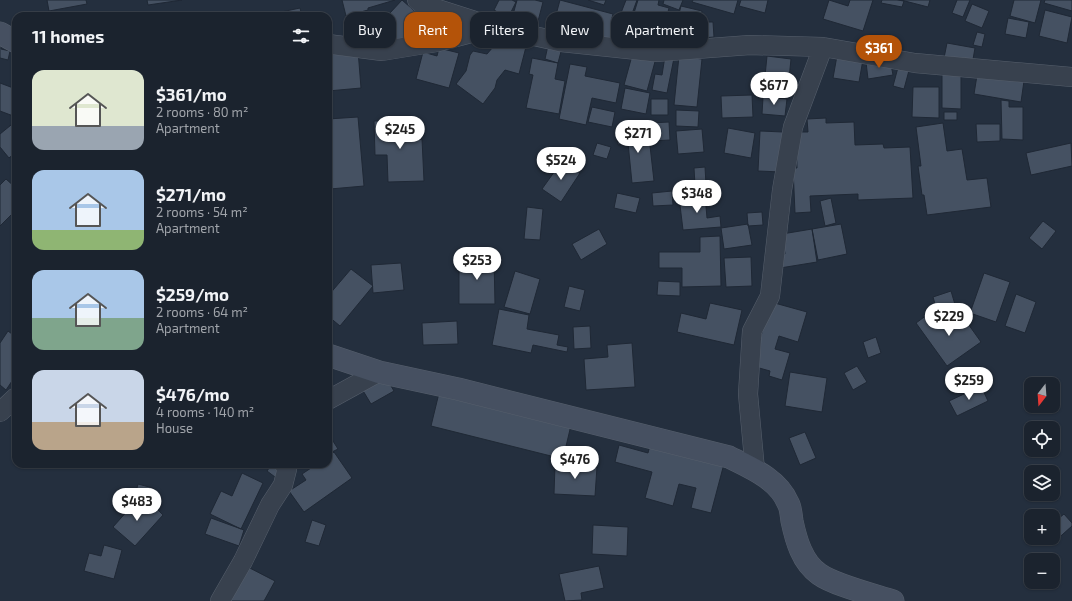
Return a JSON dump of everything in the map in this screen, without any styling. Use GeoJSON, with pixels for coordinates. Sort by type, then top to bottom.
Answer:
{"type":"FeatureCollection","features":[{"type":"Feature","properties":{"kind":"street"},"geometry":{"type":"LineString","coordinates":[[417,0],[422,4],[470,19]]}},
{"type":"Feature","properties":{"kind":"street"},"geometry":{"type":"LineString","coordinates":[[0,33],[12,40]]}},
{"type":"Feature","properties":{"kind":"street"},"geometry":{"type":"LineString","coordinates":[[332,45],[382,51],[437,42],[470,33]]}},
{"type":"Feature","properties":{"kind":"street"},"geometry":{"type":"LineString","coordinates":[[538,37],[560,42],[656,52],[750,45],[823,47],[915,62],[1072,77]]}},
{"type":"Feature","properties":{"kind":"street"},"geometry":{"type":"LineString","coordinates":[[755,470],[748,394],[752,331],[770,296],[782,190],[793,127],[823,47]]}},
{"type":"Feature","properties":{"kind":"street"},"geometry":{"type":"LineString","coordinates":[[332,356],[379,372],[458,389],[729,457],[755,470],[777,486],[789,503],[796,537],[805,560],[819,574],[840,584],[893,601]]}},
{"type":"Feature","properties":{"kind":"street"},"geometry":{"type":"LineString","coordinates":[[332,398],[379,372]]}},
{"type":"Feature","properties":{"kind":"street"},"geometry":{"type":"LineString","coordinates":[[0,412],[12,401]]}},
{"type":"Feature","properties":{"kind":"street"},"geometry":{"type":"LineString","coordinates":[[220,601],[270,505],[283,485],[286,468]]}},
{"type":"Feature","properties":{"kind":"building"},"geometry":{"type":"Polygon","coordinates":[[[47,0],[86,0],[87,4],[49,11],[47,0]]]}},
{"type":"Feature","properties":{"kind":"building"},"geometry":{"type":"Polygon","coordinates":[[[147,0],[182,0],[148,5],[147,0]]]}},
{"type":"Feature","properties":{"kind":"building"},"geometry":{"type":"Polygon","coordinates":[[[342,0],[395,0],[368,8],[368,10],[361,12],[345,12],[342,0]]]}},
{"type":"Feature","properties":{"kind":"building"},"geometry":{"type":"Polygon","coordinates":[[[402,0],[416,12],[404,12],[404,44],[402,46],[396,41],[396,12],[391,12],[402,0]]]}},
{"type":"Feature","properties":{"kind":"building"},"geometry":{"type":"Polygon","coordinates":[[[499,0],[512,0],[516,2],[511,12],[498,12],[494,10],[499,0]]]}},
{"type":"Feature","properties":{"kind":"building"},"geometry":{"type":"Polygon","coordinates":[[[517,0],[535,0],[543,2],[538,21],[538,12],[514,12],[517,0]]]}},
{"type":"Feature","properties":{"kind":"building"},"geometry":{"type":"Polygon","coordinates":[[[560,0],[611,13],[611,43],[603,40],[603,12],[557,12],[560,0]]]}},
{"type":"Feature","properties":{"kind":"building"},"geometry":{"type":"Polygon","coordinates":[[[588,0],[606,0],[604,5],[588,0]]]}},
{"type":"Feature","properties":{"kind":"building"},"geometry":{"type":"Polygon","coordinates":[[[626,0],[637,0],[633,12],[621,12],[626,0]]]}},
{"type":"Feature","properties":{"kind":"building"},"geometry":{"type":"Polygon","coordinates":[[[638,0],[659,0],[658,5],[669,8],[668,12],[634,12],[638,0]]]}},
{"type":"Feature","properties":{"kind":"building"},"geometry":{"type":"Polygon","coordinates":[[[664,0],[683,0],[679,10],[663,4],[664,0]]]}},
{"type":"Feature","properties":{"kind":"building"},"geometry":{"type":"Polygon","coordinates":[[[693,0],[738,0],[734,14],[692,2],[693,0]]]}},
{"type":"Feature","properties":{"kind":"building"},"geometry":{"type":"Polygon","coordinates":[[[741,0],[768,0],[765,13],[739,6],[741,0]]]}},
{"type":"Feature","properties":{"kind":"building"},"geometry":{"type":"Polygon","coordinates":[[[829,0],[848,6],[850,0],[873,0],[863,31],[823,19],[829,0]]]}},
{"type":"Feature","properties":{"kind":"building"},"geometry":{"type":"Polygon","coordinates":[[[882,0],[904,1],[902,7],[881,3],[882,0]]]}},
{"type":"Feature","properties":{"kind":"building"},"geometry":{"type":"Polygon","coordinates":[[[901,0],[930,0],[928,7],[901,0]]]}},
{"type":"Feature","properties":{"kind":"building"},"geometry":{"type":"Polygon","coordinates":[[[957,0],[970,0],[963,17],[952,13],[957,0]]]}},
{"type":"Feature","properties":{"kind":"building"},"geometry":{"type":"Polygon","coordinates":[[[1014,0],[1041,0],[1035,23],[1010,16],[1014,0]]]}},
{"type":"Feature","properties":{"kind":"building"},"geometry":{"type":"Polygon","coordinates":[[[1045,0],[1072,0],[1072,11],[1044,3],[1045,0]]]}},
{"type":"Feature","properties":{"kind":"building"},"geometry":{"type":"Polygon","coordinates":[[[972,4],[989,11],[982,28],[965,21],[972,4]]]}},
{"type":"Feature","properties":{"kind":"building"},"geometry":{"type":"Polygon","coordinates":[[[681,6],[702,11],[702,12],[679,12],[681,6]]]}},
{"type":"Feature","properties":{"kind":"building"},"geometry":{"type":"Polygon","coordinates":[[[300,8],[301,12],[281,12],[300,8]]]}},
{"type":"Feature","properties":{"kind":"building"},"geometry":{"type":"Polygon","coordinates":[[[1045,10],[1072,17],[1067,43],[1039,36],[1045,10]]]}},
{"type":"Feature","properties":{"kind":"building"},"geometry":{"type":"Polygon","coordinates":[[[1008,18],[1029,22],[1026,38],[1005,34],[1008,18]]]}},
{"type":"Feature","properties":{"kind":"building"},"geometry":{"type":"Polygon","coordinates":[[[708,22],[713,22],[714,37],[708,38],[708,22]]]}},
{"type":"Feature","properties":{"kind":"building"},"geometry":{"type":"Polygon","coordinates":[[[977,32],[985,34],[982,47],[973,45],[977,32]]]}},
{"type":"Feature","properties":{"kind":"building"},"geometry":{"type":"Polygon","coordinates":[[[0,37],[3,38],[1,49],[10,51],[8,60],[0,58],[0,37]]]}},
{"type":"Feature","properties":{"kind":"building"},"geometry":{"type":"Polygon","coordinates":[[[947,43],[975,48],[972,65],[944,58],[947,43]]]}},
{"type":"Feature","properties":{"kind":"building"},"geometry":{"type":"Polygon","coordinates":[[[439,48],[459,53],[449,88],[416,79],[423,52],[437,56],[439,48]]]}},
{"type":"Feature","properties":{"kind":"building"},"geometry":{"type":"Polygon","coordinates":[[[492,48],[526,48],[519,74],[505,70],[497,80],[495,88],[483,104],[456,84],[466,71],[470,55],[473,51],[487,54],[492,48]]]}},
{"type":"Feature","properties":{"kind":"building"},"geometry":{"type":"Polygon","coordinates":[[[547,48],[562,48],[558,63],[545,59],[547,48]]]}},
{"type":"Feature","properties":{"kind":"building"},"geometry":{"type":"Polygon","coordinates":[[[358,50],[361,88],[332,91],[332,53],[358,50]]]}},
{"type":"Feature","properties":{"kind":"building"},"geometry":{"type":"Polygon","coordinates":[[[838,50],[864,54],[859,82],[833,78],[838,50]]]}},
{"type":"Feature","properties":{"kind":"building"},"geometry":{"type":"Polygon","coordinates":[[[633,52],[656,58],[647,91],[624,85],[633,52]]]}},
{"type":"Feature","properties":{"kind":"building"},"geometry":{"type":"Polygon","coordinates":[[[665,56],[674,58],[667,93],[652,90],[655,74],[662,75],[665,56]]]}},
{"type":"Feature","properties":{"kind":"building"},"geometry":{"type":"Polygon","coordinates":[[[679,56],[702,59],[697,107],[674,105],[679,56]]]}},
{"type":"Feature","properties":{"kind":"building"},"geometry":{"type":"Polygon","coordinates":[[[767,56],[791,59],[789,79],[765,76],[767,56]]]}},
{"type":"Feature","properties":{"kind":"building"},"geometry":{"type":"Polygon","coordinates":[[[532,58],[558,63],[555,79],[565,81],[559,114],[526,108],[533,75],[529,74],[532,58]]]}},
{"type":"Feature","properties":{"kind":"building"},"geometry":{"type":"Polygon","coordinates":[[[890,59],[893,75],[868,79],[866,62],[890,59]]]}},
{"type":"Feature","properties":{"kind":"building"},"geometry":{"type":"Polygon","coordinates":[[[900,60],[911,63],[904,89],[893,86],[900,60]]]}},
{"type":"Feature","properties":{"kind":"building"},"geometry":{"type":"Polygon","coordinates":[[[570,64],[587,67],[585,76],[620,83],[616,103],[592,98],[586,125],[559,119],[570,64]]]}},
{"type":"Feature","properties":{"kind":"building"},"geometry":{"type":"Polygon","coordinates":[[[978,69],[1024,81],[1021,102],[974,94],[978,69]]]}},
{"type":"Feature","properties":{"kind":"building"},"geometry":{"type":"Polygon","coordinates":[[[942,74],[961,74],[961,109],[942,108],[942,74]]]}},
{"type":"Feature","properties":{"kind":"building"},"geometry":{"type":"Polygon","coordinates":[[[0,83],[12,88],[12,116],[0,111],[0,83]]]}},
{"type":"Feature","properties":{"kind":"building"},"geometry":{"type":"Polygon","coordinates":[[[913,87],[939,87],[939,118],[912,117],[913,87]]]}},
{"type":"Feature","properties":{"kind":"building"},"geometry":{"type":"Polygon","coordinates":[[[625,88],[650,93],[646,114],[621,109],[625,88]]]}},
{"type":"Feature","properties":{"kind":"building"},"geometry":{"type":"Polygon","coordinates":[[[752,95],[753,117],[722,118],[721,96],[752,95]]]}},
{"type":"Feature","properties":{"kind":"building"},"geometry":{"type":"Polygon","coordinates":[[[763,97],[787,99],[785,116],[762,114],[763,97]]]}},
{"type":"Feature","properties":{"kind":"building"},"geometry":{"type":"Polygon","coordinates":[[[651,99],[668,99],[668,115],[651,115],[651,99]]]}},
{"type":"Feature","properties":{"kind":"building"},"geometry":{"type":"Polygon","coordinates":[[[1001,100],[1009,101],[1009,107],[1023,107],[1023,140],[1002,139],[1001,100]]]}},
{"type":"Feature","properties":{"kind":"building"},"geometry":{"type":"Polygon","coordinates":[[[592,107],[615,112],[612,127],[588,122],[592,107]]]}},
{"type":"Feature","properties":{"kind":"building"},"geometry":{"type":"Polygon","coordinates":[[[676,110],[699,111],[698,127],[676,126],[676,110]]]}},
{"type":"Feature","properties":{"kind":"building"},"geometry":{"type":"Polygon","coordinates":[[[944,112],[957,112],[957,120],[944,120],[944,112]]]}},
{"type":"Feature","properties":{"kind":"building"},"geometry":{"type":"Polygon","coordinates":[[[358,117],[364,186],[332,189],[332,119],[358,117]]]}},
{"type":"Feature","properties":{"kind":"building"},"geometry":{"type":"Polygon","coordinates":[[[826,118],[826,123],[854,122],[855,145],[883,144],[884,148],[910,147],[913,198],[858,200],[858,194],[810,196],[811,212],[795,213],[793,168],[797,168],[796,132],[808,132],[807,119],[826,118]]]}},
{"type":"Feature","properties":{"kind":"building"},"geometry":{"type":"Polygon","coordinates":[[[412,120],[413,139],[422,139],[424,181],[388,182],[387,155],[375,155],[374,121],[412,120]]]}},
{"type":"Feature","properties":{"kind":"building"},"geometry":{"type":"Polygon","coordinates":[[[669,122],[670,140],[651,141],[650,123],[669,122]]]}},
{"type":"Feature","properties":{"kind":"building"},"geometry":{"type":"Polygon","coordinates":[[[943,123],[947,151],[962,149],[967,180],[987,178],[991,207],[927,215],[924,195],[922,195],[918,166],[921,166],[916,127],[943,123]]]}},
{"type":"Feature","properties":{"kind":"building"},"geometry":{"type":"Polygon","coordinates":[[[12,124],[12,155],[9,158],[0,147],[0,134],[12,124]]]}},
{"type":"Feature","properties":{"kind":"building"},"geometry":{"type":"Polygon","coordinates":[[[976,124],[1000,124],[1000,141],[977,142],[976,124]]]}},
{"type":"Feature","properties":{"kind":"building"},"geometry":{"type":"Polygon","coordinates":[[[648,128],[654,181],[632,183],[628,143],[618,145],[617,131],[648,128]]]}},
{"type":"Feature","properties":{"kind":"building"},"geometry":{"type":"Polygon","coordinates":[[[728,128],[755,133],[751,158],[724,153],[728,128]]]}},
{"type":"Feature","properties":{"kind":"building"},"geometry":{"type":"Polygon","coordinates":[[[702,129],[704,152],[678,154],[676,131],[702,129]]]}},
{"type":"Feature","properties":{"kind":"building"},"geometry":{"type":"Polygon","coordinates":[[[760,131],[783,132],[781,172],[758,171],[760,131]]]}},
{"type":"Feature","properties":{"kind":"building"},"geometry":{"type":"Polygon","coordinates":[[[597,143],[611,147],[607,159],[593,155],[597,143]]]}},
{"type":"Feature","properties":{"kind":"building"},"geometry":{"type":"Polygon","coordinates":[[[1071,143],[1072,166],[1031,175],[1026,153],[1071,143]]]}},
{"type":"Feature","properties":{"kind":"building"},"geometry":{"type":"Polygon","coordinates":[[[562,161],[580,173],[561,202],[542,189],[562,161]]]}},
{"type":"Feature","properties":{"kind":"building"},"geometry":{"type":"Polygon","coordinates":[[[705,167],[706,184],[695,185],[694,168],[705,167]]]}},
{"type":"Feature","properties":{"kind":"building"},"geometry":{"type":"Polygon","coordinates":[[[6,179],[12,184],[12,214],[0,226],[0,185],[6,179]]]}},
{"type":"Feature","properties":{"kind":"building"},"geometry":{"type":"Polygon","coordinates":[[[672,191],[673,205],[653,206],[652,193],[672,191]]]}},
{"type":"Feature","properties":{"kind":"building"},"geometry":{"type":"Polygon","coordinates":[[[617,193],[640,198],[636,213],[614,208],[617,193]]]}},
{"type":"Feature","properties":{"kind":"building"},"geometry":{"type":"Polygon","coordinates":[[[705,195],[707,218],[720,216],[721,227],[683,230],[679,197],[705,195]]]}},
{"type":"Feature","properties":{"kind":"building"},"geometry":{"type":"Polygon","coordinates":[[[831,198],[836,223],[825,226],[820,201],[831,198]]]}},
{"type":"Feature","properties":{"kind":"building"},"geometry":{"type":"Polygon","coordinates":[[[527,207],[543,209],[540,240],[524,239],[527,207]]]}},
{"type":"Feature","properties":{"kind":"building"},"geometry":{"type":"Polygon","coordinates":[[[762,212],[763,225],[748,226],[747,213],[762,212]]]}},
{"type":"Feature","properties":{"kind":"building"},"geometry":{"type":"Polygon","coordinates":[[[1043,221],[1056,231],[1042,249],[1029,238],[1043,221]]]}},
{"type":"Feature","properties":{"kind":"building"},"geometry":{"type":"Polygon","coordinates":[[[748,224],[752,245],[724,249],[721,228],[748,224]]]}},
{"type":"Feature","properties":{"kind":"building"},"geometry":{"type":"Polygon","coordinates":[[[841,224],[847,254],[818,260],[812,229],[841,224]]]}},
{"type":"Feature","properties":{"kind":"building"},"geometry":{"type":"Polygon","coordinates":[[[599,229],[607,244],[581,260],[572,244],[599,229]]]}},
{"type":"Feature","properties":{"kind":"building"},"geometry":{"type":"Polygon","coordinates":[[[812,229],[817,262],[780,268],[779,255],[785,254],[782,234],[812,229]]]}},
{"type":"Feature","properties":{"kind":"building"},"geometry":{"type":"Polygon","coordinates":[[[720,236],[721,286],[682,287],[682,268],[659,268],[659,252],[700,252],[700,237],[720,236]]]}},
{"type":"Feature","properties":{"kind":"building"},"geometry":{"type":"Polygon","coordinates":[[[751,257],[752,286],[726,287],[724,258],[751,257]]]}},
{"type":"Feature","properties":{"kind":"building"},"geometry":{"type":"Polygon","coordinates":[[[494,258],[495,304],[459,304],[459,259],[494,258]]]}},
{"type":"Feature","properties":{"kind":"building"},"geometry":{"type":"Polygon","coordinates":[[[401,263],[404,290],[373,293],[371,265],[401,263]]]}},
{"type":"Feature","properties":{"kind":"building"},"geometry":{"type":"Polygon","coordinates":[[[351,269],[373,286],[340,326],[332,319],[332,291],[351,269]]]}},
{"type":"Feature","properties":{"kind":"building"},"geometry":{"type":"Polygon","coordinates":[[[515,271],[540,279],[530,314],[504,307],[515,271]]]}},
{"type":"Feature","properties":{"kind":"building"},"geometry":{"type":"Polygon","coordinates":[[[984,273],[1010,282],[996,322],[970,313],[984,273]]]}},
{"type":"Feature","properties":{"kind":"building"},"geometry":{"type":"Polygon","coordinates":[[[658,281],[680,282],[680,296],[657,295],[658,281]]]}},
{"type":"Feature","properties":{"kind":"building"},"geometry":{"type":"Polygon","coordinates":[[[569,286],[585,290],[580,311],[564,307],[569,286]]]}},
{"type":"Feature","properties":{"kind":"building"},"geometry":{"type":"Polygon","coordinates":[[[951,291],[959,318],[941,324],[933,297],[951,291]]]}},
{"type":"Feature","properties":{"kind":"building"},"geometry":{"type":"Polygon","coordinates":[[[1016,294],[1036,302],[1025,333],[1005,326],[1016,294]]]}},
{"type":"Feature","properties":{"kind":"building"},"geometry":{"type":"Polygon","coordinates":[[[771,302],[807,312],[798,342],[779,336],[775,349],[790,353],[782,380],[769,376],[770,371],[752,366],[771,302]]]}},
{"type":"Feature","properties":{"kind":"building"},"geometry":{"type":"Polygon","coordinates":[[[710,303],[742,310],[734,345],[677,332],[681,313],[706,319],[710,303]]]}},
{"type":"Feature","properties":{"kind":"building"},"geometry":{"type":"Polygon","coordinates":[[[499,309],[529,315],[527,329],[559,335],[557,345],[568,347],[567,352],[533,345],[531,353],[492,345],[499,309]]]}},
{"type":"Feature","properties":{"kind":"building"},"geometry":{"type":"Polygon","coordinates":[[[931,312],[942,328],[961,314],[981,342],[947,366],[916,323],[931,312]]]}},
{"type":"Feature","properties":{"kind":"building"},"geometry":{"type":"Polygon","coordinates":[[[457,321],[458,344],[423,345],[422,323],[457,321]]]}},
{"type":"Feature","properties":{"kind":"building"},"geometry":{"type":"Polygon","coordinates":[[[590,326],[591,348],[574,349],[573,327],[590,326]]]}},
{"type":"Feature","properties":{"kind":"building"},"geometry":{"type":"Polygon","coordinates":[[[8,331],[12,334],[12,381],[6,390],[0,385],[0,343],[8,331]]]}},
{"type":"Feature","properties":{"kind":"building"},"geometry":{"type":"Polygon","coordinates":[[[876,337],[881,353],[868,358],[863,342],[876,337]]]}},
{"type":"Feature","properties":{"kind":"building"},"geometry":{"type":"Polygon","coordinates":[[[632,343],[635,387],[586,390],[584,359],[608,357],[607,345],[632,343]]]}},
{"type":"Feature","properties":{"kind":"building"},"geometry":{"type":"Polygon","coordinates":[[[857,366],[867,382],[853,390],[844,373],[857,366]]]}},
{"type":"Feature","properties":{"kind":"building"},"geometry":{"type":"Polygon","coordinates":[[[790,372],[827,378],[822,412],[785,406],[790,372]]]}},
{"type":"Feature","properties":{"kind":"building"},"geometry":{"type":"Polygon","coordinates":[[[385,376],[394,391],[371,404],[362,389],[385,376]]]}},
{"type":"Feature","properties":{"kind":"building"},"geometry":{"type":"Polygon","coordinates":[[[981,386],[988,401],[957,416],[949,401],[981,386]]]}},
{"type":"Feature","properties":{"kind":"building"},"geometry":{"type":"Polygon","coordinates":[[[439,393],[572,421],[563,459],[431,426],[439,393]]]}},
{"type":"Feature","properties":{"kind":"building"},"geometry":{"type":"Polygon","coordinates":[[[805,432],[816,458],[800,465],[789,438],[805,432]]]}},
{"type":"Feature","properties":{"kind":"building"},"geometry":{"type":"Polygon","coordinates":[[[332,439],[338,449],[332,452],[332,439]]]}},
{"type":"Feature","properties":{"kind":"building"},"geometry":{"type":"Polygon","coordinates":[[[651,441],[725,460],[711,513],[691,508],[696,488],[679,484],[673,506],[645,498],[652,472],[615,462],[619,445],[648,453],[651,441]]]}},
{"type":"Feature","properties":{"kind":"building"},"geometry":{"type":"Polygon","coordinates":[[[334,452],[352,478],[304,512],[289,491],[306,480],[302,474],[311,468],[332,468],[332,453],[334,452]]]}},
{"type":"Feature","properties":{"kind":"building"},"geometry":{"type":"Polygon","coordinates":[[[555,465],[597,467],[595,496],[554,494],[555,465]]]}},
{"type":"Feature","properties":{"kind":"building"},"geometry":{"type":"Polygon","coordinates":[[[269,468],[282,468],[275,477],[267,471],[269,468]]]}},
{"type":"Feature","properties":{"kind":"building"},"geometry":{"type":"Polygon","coordinates":[[[242,473],[263,483],[241,529],[210,514],[221,491],[232,496],[242,473]]]}},
{"type":"Feature","properties":{"kind":"building"},"geometry":{"type":"Polygon","coordinates":[[[138,484],[153,488],[150,500],[135,496],[138,484]]]}},
{"type":"Feature","properties":{"kind":"building"},"geometry":{"type":"Polygon","coordinates":[[[137,500],[149,511],[154,506],[163,515],[135,546],[113,527],[137,500]]]}},
{"type":"Feature","properties":{"kind":"building"},"geometry":{"type":"Polygon","coordinates":[[[1064,514],[1072,523],[1072,526],[1060,537],[1060,517],[1064,514]]]}},
{"type":"Feature","properties":{"kind":"building"},"geometry":{"type":"Polygon","coordinates":[[[211,518],[244,530],[239,546],[205,534],[211,518]]]}},
{"type":"Feature","properties":{"kind":"building"},"geometry":{"type":"Polygon","coordinates":[[[312,520],[326,525],[319,546],[305,542],[312,520]]]}},
{"type":"Feature","properties":{"kind":"building"},"geometry":{"type":"Polygon","coordinates":[[[593,525],[628,527],[627,556],[592,554],[593,525]]]}},
{"type":"Feature","properties":{"kind":"building"},"geometry":{"type":"Polygon","coordinates":[[[104,545],[122,550],[114,579],[84,571],[89,553],[101,556],[104,545]]]}},
{"type":"Feature","properties":{"kind":"building"},"geometry":{"type":"Polygon","coordinates":[[[244,565],[275,581],[264,601],[226,601],[244,565]]]}},
{"type":"Feature","properties":{"kind":"building"},"geometry":{"type":"Polygon","coordinates":[[[599,566],[604,588],[581,593],[582,600],[565,601],[559,574],[599,566]]]}}]}
